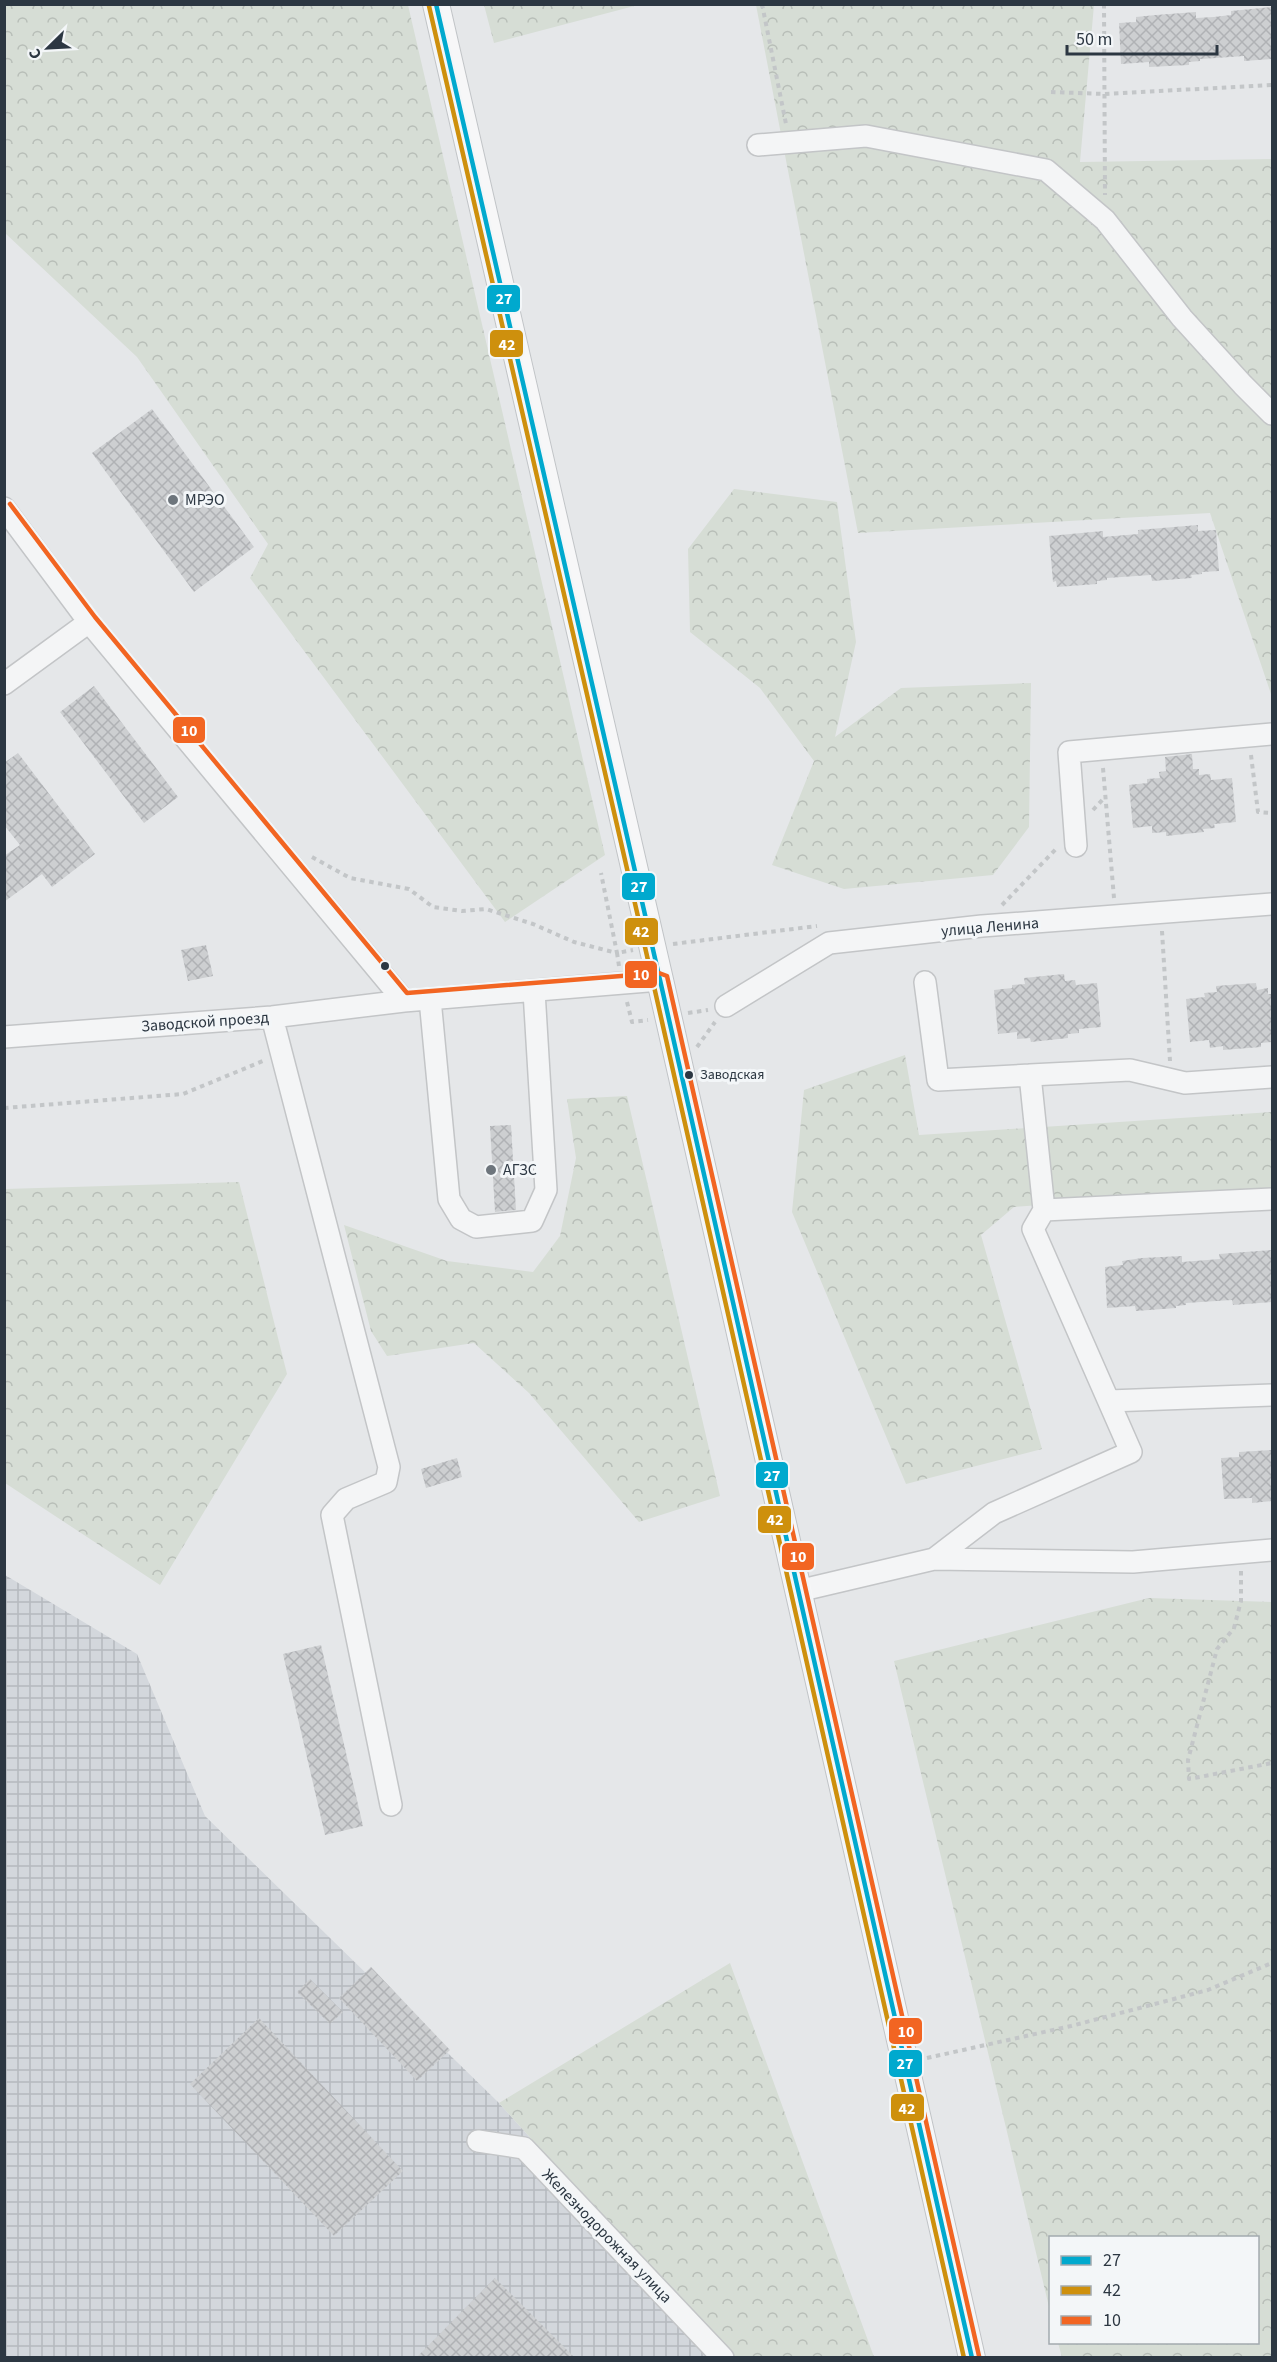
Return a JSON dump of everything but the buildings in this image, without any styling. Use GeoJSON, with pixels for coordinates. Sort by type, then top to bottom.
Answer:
{"type":"FeatureCollection","features":[{"type":"Feature","properties":{"kind":"main road"},"geometry":{"type":"LineString","coordinates":[[436,4],[972,2358]]}},
{"type":"Feature","properties":{"kind":"street"},"geometry":{"type":"LineString","coordinates":[[758,145],[866,136],[1046,170],[1105,220],[1182,318],[1272,414]]}},
{"type":"Feature","properties":{"kind":"street"},"geometry":{"type":"LineString","coordinates":[[4,508],[89,622],[404,1001]]}},
{"type":"Feature","properties":{"kind":"street"},"geometry":{"type":"LineString","coordinates":[[4,684],[89,622]]}},
{"type":"Feature","properties":{"kind":"street"},"geometry":{"type":"LineString","coordinates":[[1070,843],[1069,752],[1272,734]]}},
{"type":"Feature","properties":{"kind":"street","name":"улица Ленина"},"geometry":{"type":"LineString","coordinates":[[726,1006],[829,943],[982,926],[1272,904]]}},
{"type":"Feature","properties":{"kind":"street","name":"Заводской проезд"},"geometry":{"type":"LineString","coordinates":[[4,1037],[272,1017],[404,1001],[660,980]]}},
{"type":"Feature","properties":{"kind":"street"},"geometry":{"type":"LineString","coordinates":[[925,982],[938,1080],[1130,1070],[1185,1083],[1272,1077]]}},
{"type":"Feature","properties":{"kind":"street"},"geometry":{"type":"LineString","coordinates":[[430,999],[449,1199],[461,1219],[476,1227],[532,1221],[546,1190],[534,991]]}},
{"type":"Feature","properties":{"kind":"street"},"geometry":{"type":"LineString","coordinates":[[272,1017],[388,1467],[386,1482],[346,1499],[332,1515],[391,1805]]}},
{"type":"Feature","properties":{"kind":"street"},"geometry":{"type":"LineString","coordinates":[[934,1559],[994,1513],[1131,1452],[1033,1229],[1044,1210],[1030,1075]]}},
{"type":"Feature","properties":{"kind":"street"},"geometry":{"type":"LineString","coordinates":[[1044,1210],[1272,1199]]}},
{"type":"Feature","properties":{"kind":"street"},"geometry":{"type":"LineString","coordinates":[[1109,1401],[1272,1395]]}},
{"type":"Feature","properties":{"kind":"street"},"geometry":{"type":"LineString","coordinates":[[798,1591],[934,1559],[1132,1562],[1272,1550]]}},
{"type":"Feature","properties":{"kind":"street","name":"Железнодорожная улица"},"geometry":{"type":"LineString","coordinates":[[478,2141],[524,2148],[723,2358]]}},
{"type":"Feature","properties":{"kind":"path"},"geometry":{"type":"LineString","coordinates":[[762,4],[790,142]]}},
{"type":"Feature","properties":{"kind":"path"},"geometry":{"type":"LineString","coordinates":[[1104,4],[1105,220]]}},
{"type":"Feature","properties":{"kind":"path"},"geometry":{"type":"LineString","coordinates":[[1051,92],[1104,94],[1272,85]]}},
{"type":"Feature","properties":{"kind":"path"},"geometry":{"type":"LineString","coordinates":[[1249,736],[1258,812],[1272,813]]}},
{"type":"Feature","properties":{"kind":"path"},"geometry":{"type":"LineString","coordinates":[[1102,749],[1115,889],[1114,917]]}},
{"type":"Feature","properties":{"kind":"path"},"geometry":{"type":"LineString","coordinates":[[1088,814],[1105,797]]}},
{"type":"Feature","properties":{"kind":"path"},"geometry":{"type":"LineString","coordinates":[[982,926],[1070,843]]}},
{"type":"Feature","properties":{"kind":"path"},"geometry":{"type":"LineString","coordinates":[[309,855],[350,878],[409,889],[433,907],[462,911],[486,909],[533,924],[574,942],[617,953],[601,873]]}},
{"type":"Feature","properties":{"kind":"path"},"geometry":{"type":"LineString","coordinates":[[1161,912],[1171,1080]]}},
{"type":"Feature","properties":{"kind":"path"},"geometry":{"type":"LineString","coordinates":[[652,947],[828,924]]}},
{"type":"Feature","properties":{"kind":"path"},"geometry":{"type":"LineString","coordinates":[[668,1017],[726,1006]]}},
{"type":"Feature","properties":{"kind":"path"},"geometry":{"type":"LineString","coordinates":[[692,1055],[726,1006]]}},
{"type":"Feature","properties":{"kind":"path"},"geometry":{"type":"LineString","coordinates":[[4,1108],[183,1094],[281,1054]]}},
{"type":"Feature","properties":{"kind":"path"},"geometry":{"type":"LineString","coordinates":[[1240,1552],[1241,1601],[1234,1628],[1217,1649],[1188,1760],[1189,1779],[1272,1763]]}},
{"type":"Feature","properties":{"kind":"path"},"geometry":{"type":"LineString","coordinates":[[905,2063],[1071,2026],[1198,1992],[1272,1963]]}},
{"type":"Feature","properties":{"kind":"shaded area"},"geometry":{"type":"Polygon","coordinates":[[[5,1575],[137,1654],[205,1816],[499,2103],[726,2357],[5,2358],[5,1575]]]}},
{"type":"Feature","properties":{"kind":"green space"},"geometry":{"type":"Polygon","coordinates":[[[484,4],[638,5],[494,43],[484,4]]]}},
{"type":"Feature","properties":{"kind":"green space"},"geometry":{"type":"Polygon","coordinates":[[[4,5],[408,5],[605,855],[505,922],[250,578],[268,544],[137,357],[5,233],[4,5]]]}},
{"type":"Feature","properties":{"kind":"green space"},"geometry":{"type":"Polygon","coordinates":[[[756,5],[1094,5],[1080,162],[1272,159],[1272,697],[1210,513],[858,533],[756,5]]]}},
{"type":"Feature","properties":{"kind":"green space"},"geometry":{"type":"Polygon","coordinates":[[[734,489],[837,502],[856,642],[835,737],[901,688],[1031,683],[1029,827],[993,875],[844,889],[772,865],[814,761],[760,688],[690,632],[688,549],[734,489]]]}},
{"type":"Feature","properties":{"kind":"green space"},"geometry":{"type":"Polygon","coordinates":[[[905,1055],[919,1135],[1272,1112],[1272,1189],[1014,1207],[981,1235],[1042,1449],[906,1484],[792,1212],[804,1090],[905,1055]]]}},
{"type":"Feature","properties":{"kind":"green space"},"geometry":{"type":"Polygon","coordinates":[[[627,1096],[720,1496],[639,1522],[529,1393],[474,1343],[387,1356],[371,1331],[344,1225],[447,1261],[533,1272],[560,1236],[576,1158],[567,1099],[627,1096]]]}},
{"type":"Feature","properties":{"kind":"green space"},"geometry":{"type":"Polygon","coordinates":[[[239,1182],[287,1374],[160,1585],[5,1483],[5,1189],[239,1182]]]}},
{"type":"Feature","properties":{"kind":"green space"},"geometry":{"type":"Polygon","coordinates":[[[1149,1598],[1272,1602],[1272,2357],[1062,2357],[1058,2344],[1259,2344],[1259,2236],[1049,2236],[1049,2307],[894,1661],[1149,1598]]]}},
{"type":"Feature","properties":{"kind":"green space"},"geometry":{"type":"Polygon","coordinates":[[[730,1963],[874,2357],[727,2357],[499,2103],[730,1963]]]}},
{"type":"Feature","properties":{"kind":"transit line","name":"27"},"geometry":{"type":"LineString","coordinates":[[436,4],[972,2358]]}},
{"type":"Feature","properties":{"kind":"transit line","name":"42"},"geometry":{"type":"LineString","coordinates":[[429,6],[653,982],[964,2358]]}},
{"type":"Feature","properties":{"kind":"transit line","name":"10"},"geometry":{"type":"LineString","coordinates":[[10,504],[95,617],[407,993],[659,973],[667,976],[979,2356]]}},
{"type":"Feature","properties":{"kind":"place","name":"МРЭО"},"geometry":{"type":"Point","coordinates":[173,500]}},
{"type":"Feature","properties":{"kind":"place","name":"Заводская"},"geometry":{"type":"Point","coordinates":[689,1075]}},
{"type":"Feature","properties":{"kind":"place","name":"АГЗС"},"geometry":{"type":"Point","coordinates":[491,1170]}}]}
